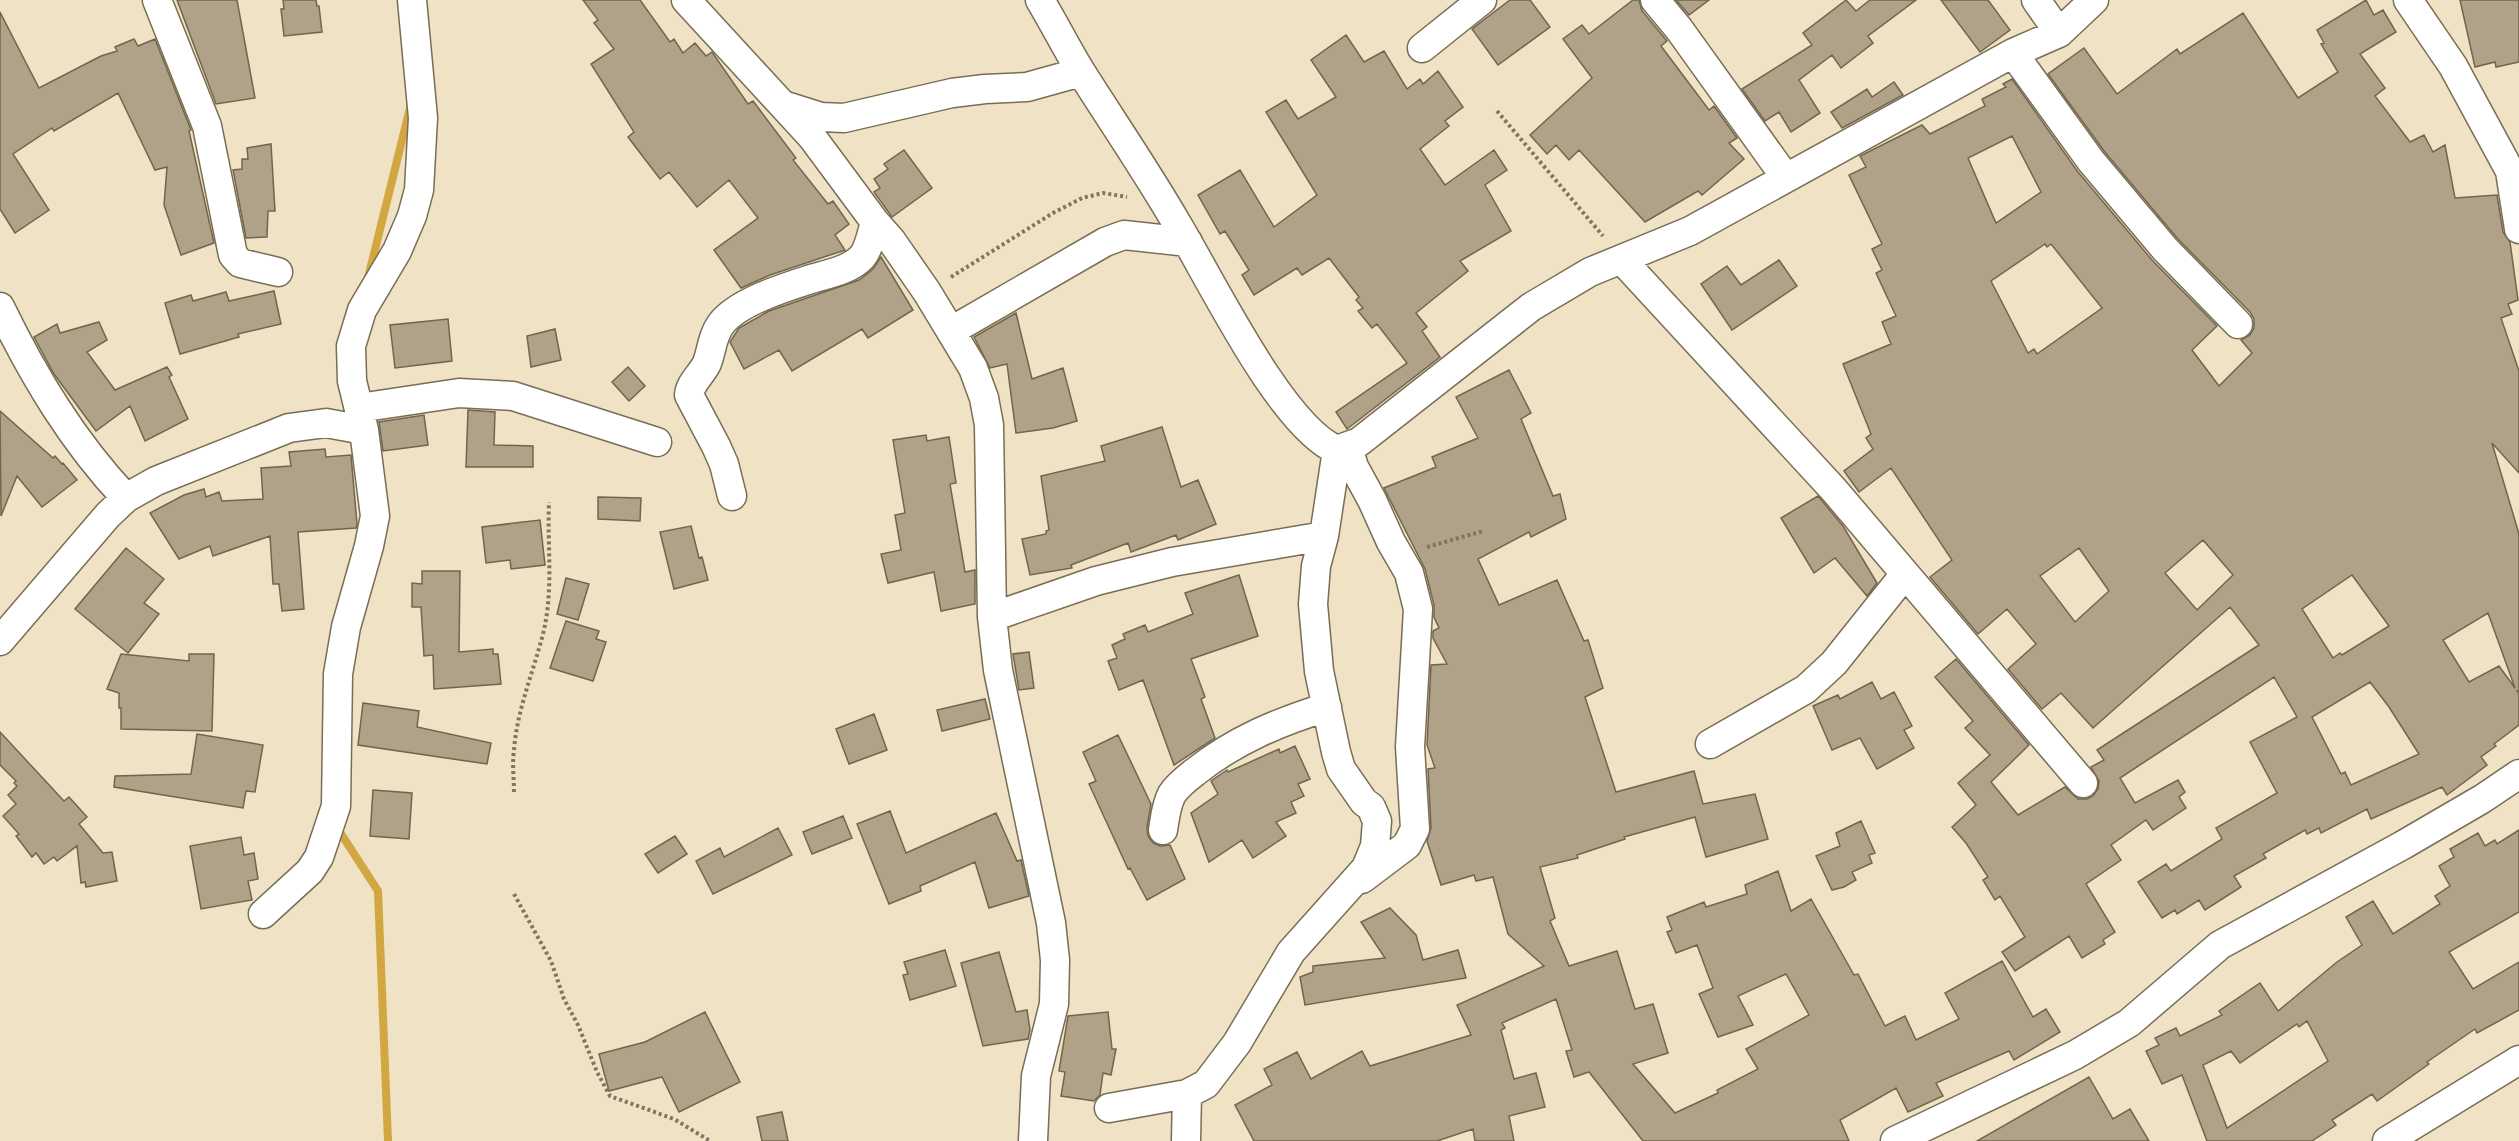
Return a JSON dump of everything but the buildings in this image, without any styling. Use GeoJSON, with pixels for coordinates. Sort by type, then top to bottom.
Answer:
{"type":"FeatureCollection","features":[{"type":"Feature","properties":{"kind":"street"},"geometry":{"type":"LineString","coordinates":[[157,0],[207,126],[233,255],[240,263],[278,272]]}},
{"type":"Feature","properties":{"kind":"street"},"geometry":{"type":"LineString","coordinates":[[263,914],[310,871],[319,857],[336,806],[338,674],[346,627],[375,516],[362,419],[352,381],[350,360],[353,337],[362,310],[397,251],[412,216],[418,190],[423,118],[412,0]]}},
{"type":"Feature","properties":{"kind":"street"},"geometry":{"type":"LineString","coordinates":[[686,0],[812,137],[891,240],[927,292],[973,368],[984,398],[989,425],[992,616],[998,670],[1051,923],[1055,960],[1054,1004],[1036,1076],[1033,1141]]}},
{"type":"Feature","properties":{"kind":"street"},"geometry":{"type":"LineString","coordinates":[[1040,0],[1081,72],[1188,242],[1236,327],[1290,410],[1328,446],[1343,449],[1409,573],[1418,609],[1410,747],[1414,829],[1407,845],[1348,888]]}},
{"type":"Feature","properties":{"kind":"street"},"geometry":{"type":"LineString","coordinates":[[1422,48],[1482,0]]}},
{"type":"Feature","properties":{"kind":"street"},"geometry":{"type":"LineString","coordinates":[[1655,0],[1679,29],[1786,178]]}},
{"type":"Feature","properties":{"kind":"street"},"geometry":{"type":"LineString","coordinates":[[2036,0],[2059,33]]}},
{"type":"Feature","properties":{"kind":"street"},"geometry":{"type":"LineString","coordinates":[[1109,1108],[1187,1094],[1195,1092],[1206,1084],[1237,1043],[1291,952],[1366,868],[1375,846],[1377,821],[1371,807],[1364,802],[1341,769],[1320,671],[1313,603],[1316,566],[1343,449],[1447,375],[1531,307],[1590,272],[1690,231],[2013,53],[2059,33],[2094,0]]}},
{"type":"Feature","properties":{"kind":"street"},"geometry":{"type":"LineString","coordinates":[[2408,0],[2453,66],[2510,171],[2519,229]]}},
{"type":"Feature","properties":{"kind":"street"},"geometry":{"type":"LineString","coordinates":[[2013,53],[2091,161],[2165,249],[2238,324]]}},
{"type":"Feature","properties":{"kind":"street"},"geometry":{"type":"LineString","coordinates":[[781,104],[822,117],[844,118],[952,93],[985,88],[1027,87],[1081,72]]}},
{"type":"Feature","properties":{"kind":"street"},"geometry":{"type":"LineString","coordinates":[[732,496],[720,455],[689,395],[690,389],[707,364],[714,336],[722,323],[733,313],[751,303],[789,286],[836,272],[863,256],[875,222]]}},
{"type":"Feature","properties":{"kind":"street"},"geometry":{"type":"LineString","coordinates":[[951,331],[1105,242],[1124,235],[1188,242]]}},
{"type":"Feature","properties":{"kind":"street"},"geometry":{"type":"LineString","coordinates":[[1622,260],[1834,490],[2083,783]]}},
{"type":"Feature","properties":{"kind":"street"},"geometry":{"type":"LineString","coordinates":[[0,308],[61,418],[104,475],[126,498]]}},
{"type":"Feature","properties":{"kind":"street"},"geometry":{"type":"LineString","coordinates":[[0,641],[126,498],[156,480],[289,428],[362,419],[459,393],[513,396],[657,442]]}},
{"type":"Feature","properties":{"kind":"street"},"geometry":{"type":"LineString","coordinates":[[992,616],[1096,581],[1172,562],[1324,536]]}},
{"type":"Feature","properties":{"kind":"street"},"geometry":{"type":"LineString","coordinates":[[1710,744],[1806,688],[1834,663],[1905,574]]}},
{"type":"Feature","properties":{"kind":"street"},"geometry":{"type":"LineString","coordinates":[[1163,830],[1168,804],[1173,793],[1180,784],[1206,763],[1240,741],[1281,721],[1327,707]]}},
{"type":"Feature","properties":{"kind":"street"},"geometry":{"type":"LineString","coordinates":[[1895,1141],[2075,1055],[2129,1023],[2220,945],[2394,850],[2482,799],[2519,774]]}},
{"type":"Feature","properties":{"kind":"street"},"geometry":{"type":"LineString","coordinates":[[2387,1141],[2428,1129],[2519,1060]]}},
{"type":"Feature","properties":{"kind":"street"},"geometry":{"type":"LineString","coordinates":[[1186,1141],[1187,1094]]}},
{"type":"Feature","properties":{"kind":"path"},"geometry":{"type":"LineString","coordinates":[[1497,111],[1622,260]]}},
{"type":"Feature","properties":{"kind":"path"},"geometry":{"type":"LineString","coordinates":[[927,292],[1053,213],[1082,198],[1103,193],[1135,198]]}},
{"type":"Feature","properties":{"kind":"path"},"geometry":{"type":"LineString","coordinates":[[514,792],[513,750],[533,663],[543,634],[550,591],[551,570],[547,541],[549,502]]}},
{"type":"Feature","properties":{"kind":"path"},"geometry":{"type":"LineString","coordinates":[[1401,556],[1483,531]]}},
{"type":"Feature","properties":{"kind":"path"},"geometry":{"type":"LineString","coordinates":[[514,894],[551,961],[564,999],[610,1096],[675,1119],[710,1141]]}},
{"type":"Feature","properties":{"kind":"waterway"},"geometry":{"type":"LineString","coordinates":[[368,278],[411,104]]}},
{"type":"Feature","properties":{"kind":"waterway"},"geometry":{"type":"LineString","coordinates":[[336,826],[378,891],[388,1141]]}}]}
